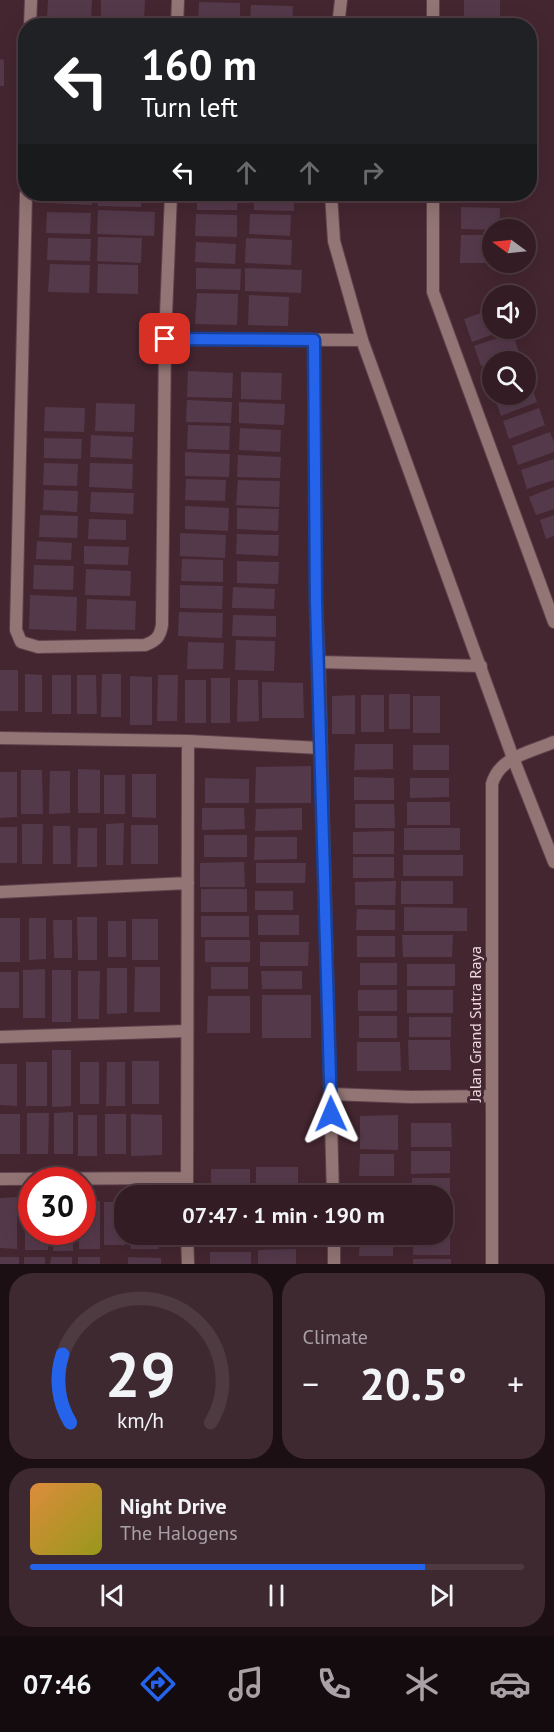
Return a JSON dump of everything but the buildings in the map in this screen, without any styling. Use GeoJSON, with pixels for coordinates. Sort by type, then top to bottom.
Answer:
{"type":"FeatureCollection","features":[{"type":"Feature","properties":{"kind":"street"},"geometry":{"type":"LineString","coordinates":[[30,18],[31,0]]}},
{"type":"Feature","properties":{"kind":"street"},"geometry":{"type":"LineString","coordinates":[[177,18],[178,0]]}},
{"type":"Feature","properties":{"kind":"street"},"geometry":{"type":"LineString","coordinates":[[339,18],[340,0]]}},
{"type":"Feature","properties":{"kind":"street"},"geometry":{"type":"LineString","coordinates":[[433,0],[433,18]]}},
{"type":"Feature","properties":{"kind":"street"},"geometry":{"type":"LineString","coordinates":[[26,201],[16,630],[21,642],[38,647],[145,645],[154,642],[160,636],[162,625],[165,339],[171,201]]}},
{"type":"Feature","properties":{"kind":"street"},"geometry":{"type":"LineString","coordinates":[[331,201],[334,241],[362,340],[481,666],[518,756],[554,862]]}},
{"type":"Feature","properties":{"kind":"street"},"geometry":{"type":"LineString","coordinates":[[433,201],[433,292],[554,622]]}},
{"type":"Feature","properties":{"kind":"street"},"geometry":{"type":"LineString","coordinates":[[165,339],[362,340]]}},
{"type":"Feature","properties":{"kind":"street"},"geometry":{"type":"LineString","coordinates":[[314,340],[316,602],[333,1185]]}},
{"type":"Feature","properties":{"kind":"street"},"geometry":{"type":"LineString","coordinates":[[319,662],[481,666]]}},
{"type":"Feature","properties":{"kind":"street"},"geometry":{"type":"LineString","coordinates":[[0,738],[188,741],[320,748]]}},
{"type":"Feature","properties":{"kind":"street"},"geometry":{"type":"LineString","coordinates":[[186,1185],[188,741]]}},
{"type":"Feature","properties":{"kind":"street"},"geometry":{"type":"LineString","coordinates":[[518,756],[554,742]]}},
{"type":"Feature","properties":{"kind":"street","name":"Jalan Grand Sutra Raya"},"geometry":{"type":"LineString","coordinates":[[492,1264],[492,784],[498,770],[518,756]]}},
{"type":"Feature","properties":{"kind":"street"},"geometry":{"type":"LineString","coordinates":[[0,892],[188,883]]}},
{"type":"Feature","properties":{"kind":"street"},"geometry":{"type":"LineString","coordinates":[[0,1037],[187,1030]]}},
{"type":"Feature","properties":{"kind":"street"},"geometry":{"type":"LineString","coordinates":[[330,1094],[411,1097],[492,1096]]}},
{"type":"Feature","properties":{"kind":"street"},"geometry":{"type":"LineString","coordinates":[[0,1179],[186,1178]]}},
{"type":"Feature","properties":{"kind":"street"},"geometry":{"type":"LineString","coordinates":[[187,1245],[188,1264]]}},
{"type":"Feature","properties":{"kind":"street"},"geometry":{"type":"LineString","coordinates":[[334,1245],[334,1264]]}},
{"type":"Feature","properties":{"kind":"route"},"geometry":{"type":"LineString","coordinates":[[165,339],[314,340],[316,602],[331,1114]]}}]}
